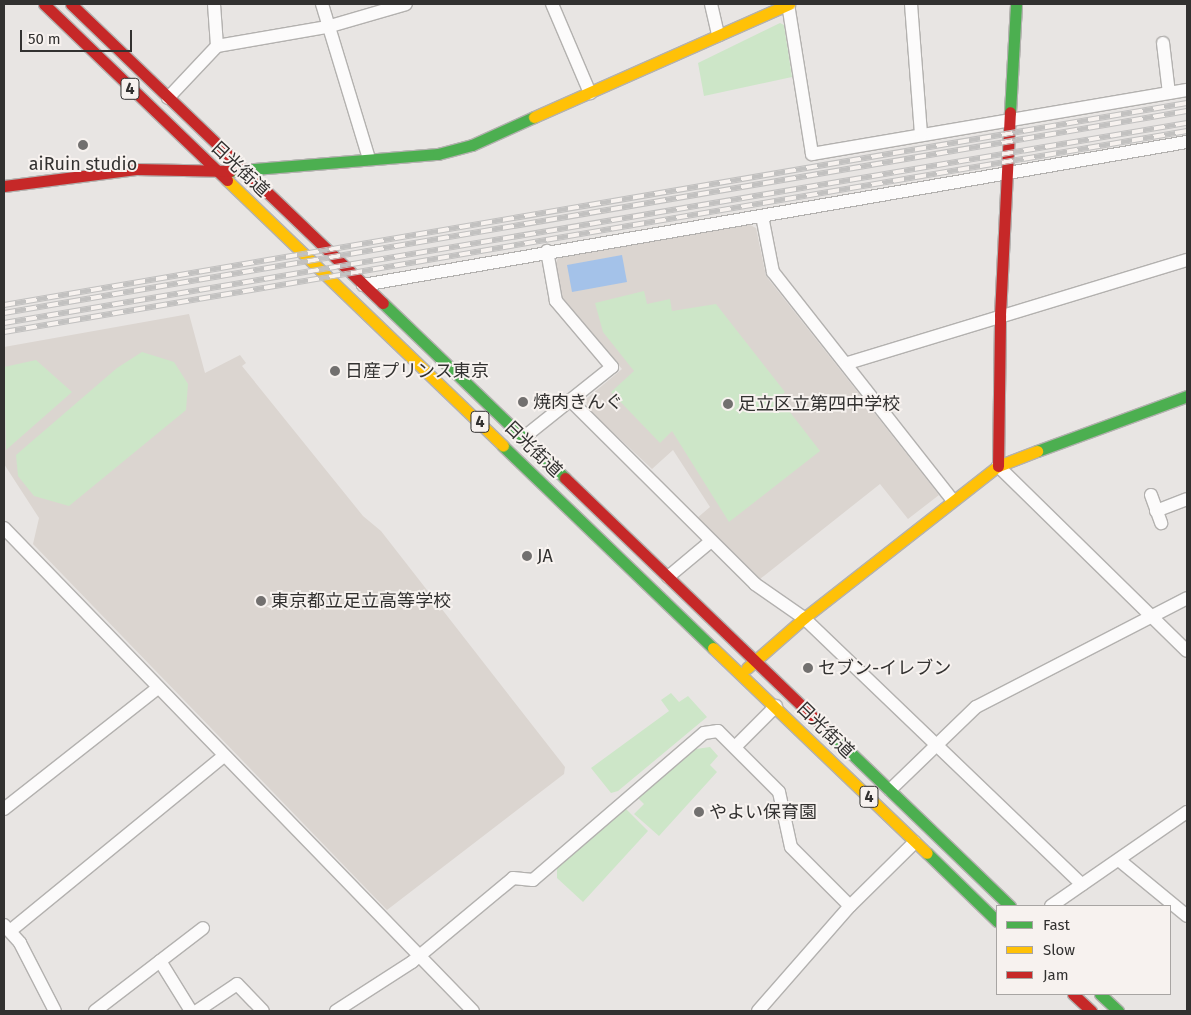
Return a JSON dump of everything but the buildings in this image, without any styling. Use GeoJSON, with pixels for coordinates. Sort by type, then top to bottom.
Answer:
{"type":"FeatureCollection","features":[{"type":"Feature","properties":{"kind":"main road","name":"日光街道"},"geometry":{"type":"LineString","coordinates":[[44,4],[996,919]]}},
{"type":"Feature","properties":{"kind":"main road","name":"日光街道"},"geometry":{"type":"LineString","coordinates":[[71,4],[1009,905]]}},
{"type":"Feature","properties":{"kind":"main road"},"geometry":{"type":"LineString","coordinates":[[4,186],[136,169],[217,172],[438,154],[472,145],[788,4]]}},
{"type":"Feature","properties":{"kind":"main road"},"geometry":{"type":"LineString","coordinates":[[998,466],[1000,315],[1016,4]]}},
{"type":"Feature","properties":{"kind":"main road"},"geometry":{"type":"LineString","coordinates":[[742,673],[804,618],[998,466],[1187,396]]}},
{"type":"Feature","properties":{"kind":"main road"},"geometry":{"type":"LineString","coordinates":[[1074,995],[1091,1011]]}},
{"type":"Feature","properties":{"kind":"main road"},"geometry":{"type":"LineString","coordinates":[[1101,995],[1113,1010]]}},
{"type":"Feature","properties":{"kind":"street"},"geometry":{"type":"LineString","coordinates":[[214,4],[217,46]]}},
{"type":"Feature","properties":{"kind":"street"},"geometry":{"type":"LineString","coordinates":[[322,4],[327,26],[369,159]]}},
{"type":"Feature","properties":{"kind":"street"},"geometry":{"type":"LineString","coordinates":[[168,98],[217,46],[327,26],[406,4]]}},
{"type":"Feature","properties":{"kind":"street"},"geometry":{"type":"LineString","coordinates":[[552,4],[590,93]]}},
{"type":"Feature","properties":{"kind":"street"},"geometry":{"type":"LineString","coordinates":[[711,4],[718,35]]}},
{"type":"Feature","properties":{"kind":"street"},"geometry":{"type":"LineString","coordinates":[[788,4],[812,154],[1187,90]]}},
{"type":"Feature","properties":{"kind":"street"},"geometry":{"type":"LineString","coordinates":[[911,4],[921,135]]}},
{"type":"Feature","properties":{"kind":"street"},"geometry":{"type":"LineString","coordinates":[[1163,43],[1169,92]]}},
{"type":"Feature","properties":{"kind":"street"},"geometry":{"type":"LineString","coordinates":[[363,285],[547,251],[762,216],[1187,142]]}},
{"type":"Feature","properties":{"kind":"street"},"geometry":{"type":"LineString","coordinates":[[762,216],[773,272],[848,362],[953,500]]}},
{"type":"Feature","properties":{"kind":"street"},"geometry":{"type":"LineString","coordinates":[[523,438],[612,367],[556,301],[547,251]]}},
{"type":"Feature","properties":{"kind":"street"},"geometry":{"type":"LineString","coordinates":[[848,362],[1187,260]]}},
{"type":"Feature","properties":{"kind":"street"},"geometry":{"type":"LineString","coordinates":[[570,400],[755,584],[804,618],[1082,885]]}},
{"type":"Feature","properties":{"kind":"street"},"geometry":{"type":"LineString","coordinates":[[998,466],[1187,651]]}},
{"type":"Feature","properties":{"kind":"street"},"geometry":{"type":"LineString","coordinates":[[1151,495],[1161,523]]}},
{"type":"Feature","properties":{"kind":"street"},"geometry":{"type":"LineString","coordinates":[[1156,510],[1187,499]]}},
{"type":"Feature","properties":{"kind":"street"},"geometry":{"type":"LineString","coordinates":[[5,531],[473,1011]]}},
{"type":"Feature","properties":{"kind":"street"},"geometry":{"type":"LineString","coordinates":[[668,577],[711,541]]}},
{"type":"Feature","properties":{"kind":"street"},"geometry":{"type":"LineString","coordinates":[[890,790],[934,744],[976,707],[1187,598]]}},
{"type":"Feature","properties":{"kind":"street"},"geometry":{"type":"LineString","coordinates":[[4,809],[158,688]]}},
{"type":"Feature","properties":{"kind":"street"},"geometry":{"type":"LineString","coordinates":[[735,747],[776,706]]}},
{"type":"Feature","properties":{"kind":"street"},"geometry":{"type":"LineString","coordinates":[[336,1011],[418,956],[513,878],[533,880],[704,733],[718,731],[779,792],[791,847],[850,906]]}},
{"type":"Feature","properties":{"kind":"street"},"geometry":{"type":"LineString","coordinates":[[55,1011],[20,943],[7,928],[224,756]]}},
{"type":"Feature","properties":{"kind":"street"},"geometry":{"type":"LineString","coordinates":[[1052,905],[1187,812]]}},
{"type":"Feature","properties":{"kind":"street"},"geometry":{"type":"LineString","coordinates":[[758,1011],[850,906],[915,842]]}},
{"type":"Feature","properties":{"kind":"street"},"geometry":{"type":"LineString","coordinates":[[1119,860],[1187,916]]}},
{"type":"Feature","properties":{"kind":"street"},"geometry":{"type":"LineString","coordinates":[[95,1011],[203,928]]}},
{"type":"Feature","properties":{"kind":"street"},"geometry":{"type":"LineString","coordinates":[[160,961],[191,1011]]}},
{"type":"Feature","properties":{"kind":"street"},"geometry":{"type":"LineString","coordinates":[[197,1011],[237,984],[264,1011]]}},
{"type":"Feature","properties":{"kind":"shaded area","name":"足立区立第四中学校"},"geometry":{"type":"Polygon","coordinates":[[[748,224],[756,228],[766,276],[939,495],[908,519],[880,484],[760,579],[696,519],[710,507],[673,450],[652,469],[587,408],[586,399],[622,369],[563,301],[556,263],[559,254],[748,224]]]}},
{"type":"Feature","properties":{"kind":"shaded area","name":"東京都立足立高等学校"},"geometry":{"type":"Polygon","coordinates":[[[189,314],[205,373],[240,355],[246,363],[242,366],[363,516],[381,531],[565,767],[564,774],[387,910],[33,544],[39,518],[4,464],[4,347],[189,314]]]}},
{"type":"Feature","properties":{"kind":"green space"},"geometry":{"type":"Polygon","coordinates":[[[780,23],[784,25],[792,77],[704,96],[698,63],[780,23]]]}},
{"type":"Feature","properties":{"kind":"green space"},"geometry":{"type":"Polygon","coordinates":[[[644,291],[647,304],[670,299],[672,311],[716,304],[785,392],[779,398],[820,451],[729,522],[672,431],[660,443],[611,392],[634,371],[603,332],[595,303],[644,291]]]}},
{"type":"Feature","properties":{"kind":"green space"},"geometry":{"type":"Polygon","coordinates":[[[142,352],[174,362],[188,384],[186,410],[69,506],[34,496],[18,476],[16,455],[117,368],[142,352]]]}},
{"type":"Feature","properties":{"kind":"green space"},"geometry":{"type":"Polygon","coordinates":[[[36,360],[72,392],[6,450],[4,367],[36,360]]]}},
{"type":"Feature","properties":{"kind":"green space"},"geometry":{"type":"Polygon","coordinates":[[[671,693],[679,702],[688,696],[707,717],[618,791],[611,793],[591,768],[669,711],[661,700],[671,693]]]}},
{"type":"Feature","properties":{"kind":"green space"},"geometry":{"type":"Polygon","coordinates":[[[710,747],[718,756],[710,765],[717,772],[659,836],[634,814],[644,804],[638,798],[696,749],[710,747]]]}},
{"type":"Feature","properties":{"kind":"green space"},"geometry":{"type":"Polygon","coordinates":[[[625,808],[648,831],[583,902],[557,878],[557,868],[625,808]]]}},
{"type":"Feature","properties":{"kind":"water"},"geometry":{"type":"Polygon","coordinates":[[[622,255],[627,282],[572,292],[567,265],[622,255]]]}},
{"type":"Feature","properties":{"kind":"railway"},"geometry":{"type":"LineString","coordinates":[[4,305],[1187,103]]}},
{"type":"Feature","properties":{"kind":"railway"},"geometry":{"type":"LineString","coordinates":[[4,313],[1187,111]]}},
{"type":"Feature","properties":{"kind":"railway"},"geometry":{"type":"LineString","coordinates":[[4,323],[1187,123]]}},
{"type":"Feature","properties":{"kind":"railway"},"geometry":{"type":"LineString","coordinates":[[4,332],[1187,131]]}},
{"type":"Feature","properties":{"kind":"traffic: fast"},"geometry":{"type":"LineString","coordinates":[[1010,112],[1016,4]]}},
{"type":"Feature","properties":{"kind":"traffic: fast"},"geometry":{"type":"LineString","coordinates":[[230,171],[438,154],[472,145],[534,117]]}},
{"type":"Feature","properties":{"kind":"traffic: fast"},"geometry":{"type":"LineString","coordinates":[[383,303],[565,478]]}},
{"type":"Feature","properties":{"kind":"traffic: fast"},"geometry":{"type":"LineString","coordinates":[[1037,451],[1187,396]]}},
{"type":"Feature","properties":{"kind":"traffic: fast"},"geometry":{"type":"LineString","coordinates":[[503,446],[713,648]]}},
{"type":"Feature","properties":{"kind":"traffic: fast"},"geometry":{"type":"LineString","coordinates":[[825,728],[1009,905]]}},
{"type":"Feature","properties":{"kind":"traffic: fast"},"geometry":{"type":"LineString","coordinates":[[927,853],[996,920]]}},
{"type":"Feature","properties":{"kind":"traffic: fast"},"geometry":{"type":"LineString","coordinates":[[1101,995],[1118,1011]]}},
{"type":"Feature","properties":{"kind":"traffic: slow"},"geometry":{"type":"LineString","coordinates":[[534,117],[789,4]]}},
{"type":"Feature","properties":{"kind":"traffic: slow"},"geometry":{"type":"LineString","coordinates":[[227,180],[503,446]]}},
{"type":"Feature","properties":{"kind":"traffic: slow"},"geometry":{"type":"LineString","coordinates":[[747,668],[804,618],[998,466],[1037,451]]}},
{"type":"Feature","properties":{"kind":"traffic: slow"},"geometry":{"type":"LineString","coordinates":[[713,648],[927,853]]}},
{"type":"Feature","properties":{"kind":"traffic: jam"},"geometry":{"type":"LineString","coordinates":[[44,4],[227,180]]}},
{"type":"Feature","properties":{"kind":"traffic: jam"},"geometry":{"type":"LineString","coordinates":[[71,4],[383,303]]}},
{"type":"Feature","properties":{"kind":"traffic: jam"},"geometry":{"type":"LineString","coordinates":[[998,466],[1000,315],[1010,112]]}},
{"type":"Feature","properties":{"kind":"traffic: jam"},"geometry":{"type":"LineString","coordinates":[[4,186],[136,169],[230,171]]}},
{"type":"Feature","properties":{"kind":"traffic: jam"},"geometry":{"type":"LineString","coordinates":[[565,478],[825,728]]}},
{"type":"Feature","properties":{"kind":"traffic: jam"},"geometry":{"type":"LineString","coordinates":[[1074,995],[1091,1011]]}},
{"type":"Feature","properties":{"kind":"place","name":"aiRuin studio"},"geometry":{"type":"Point","coordinates":[83,145]}},
{"type":"Feature","properties":{"kind":"place","name":"日産プリンス東京"},"geometry":{"type":"Point","coordinates":[335,371]}},
{"type":"Feature","properties":{"kind":"place","name":"焼肉きんぐ"},"geometry":{"type":"Point","coordinates":[523,402]}},
{"type":"Feature","properties":{"kind":"place","name":"足立区立第四中学校"},"geometry":{"type":"Point","coordinates":[728,404]}},
{"type":"Feature","properties":{"kind":"place","name":"JA"},"geometry":{"type":"Point","coordinates":[527,556]}},
{"type":"Feature","properties":{"kind":"place","name":"東京都立足立高等学校"},"geometry":{"type":"Point","coordinates":[261,601]}},
{"type":"Feature","properties":{"kind":"place","name":"セブン-イレブン"},"geometry":{"type":"Point","coordinates":[808,668]}},
{"type":"Feature","properties":{"kind":"place","name":"やよい保育園"},"geometry":{"type":"Point","coordinates":[699,812]}}]}
